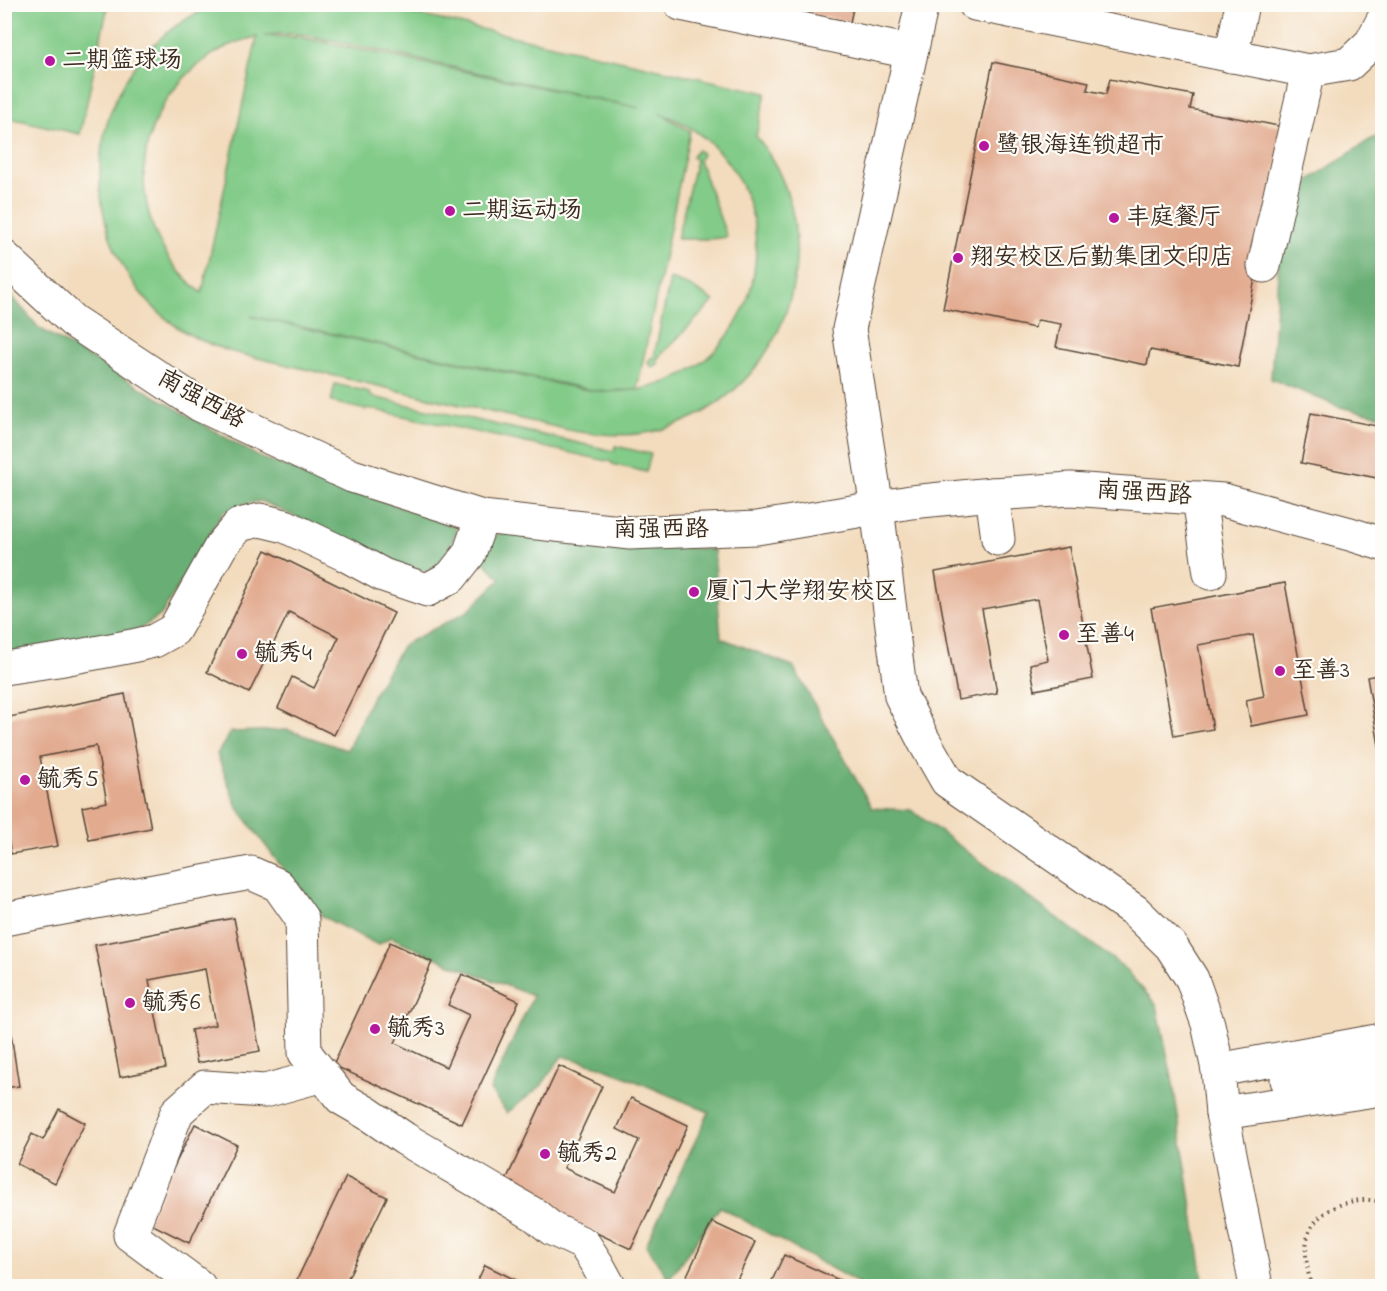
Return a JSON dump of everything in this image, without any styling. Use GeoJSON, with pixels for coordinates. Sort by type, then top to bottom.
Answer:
{"type":"FeatureCollection","features":[{"type":"Feature","properties":{"kind":"street"},"geometry":{"type":"LineString","coordinates":[[681,4],[911,52]]}},
{"type":"Feature","properties":{"kind":"street"},"geometry":{"type":"LineString","coordinates":[[921,4],[849,329],[877,508],[901,696],[947,781],[1135,911],[1171,946],[1192,979],[1208,1024],[1256,1287]]}},
{"type":"Feature","properties":{"kind":"street"},"geometry":{"type":"LineString","coordinates":[[975,4],[1078,15],[1231,56],[1308,71],[1349,64],[1371,43],[1383,22]]}},
{"type":"Feature","properties":{"kind":"street"},"geometry":{"type":"LineString","coordinates":[[1231,56],[1242,4]]}},
{"type":"Feature","properties":{"kind":"street"},"geometry":{"type":"LineString","coordinates":[[1264,266],[1308,71]]}},
{"type":"Feature","properties":{"kind":"street","name":"南强西路"},"geometry":{"type":"LineString","coordinates":[[4,257],[73,321],[200,405],[352,476],[482,517],[630,533],[757,528],[911,502],[1071,489],[1223,500],[1383,544]]}},
{"type":"Feature","properties":{"kind":"street"},"geometry":{"type":"LineString","coordinates":[[992,494],[998,539]]}},
{"type":"Feature","properties":{"kind":"street"},"geometry":{"type":"LineString","coordinates":[[1199,498],[1210,573]]}},
{"type":"Feature","properties":{"kind":"street"},"geometry":{"type":"LineString","coordinates":[[4,668],[132,646],[154,641],[174,630],[221,546],[239,525],[260,520],[285,526],[383,575],[427,590],[451,577],[469,554],[482,517]]}},
{"type":"Feature","properties":{"kind":"street"},"geometry":{"type":"LineString","coordinates":[[4,920],[251,873],[278,885],[302,919],[305,1053],[323,1075],[342,1098],[405,1140],[535,1215],[552,1229],[584,1244],[609,1287]]}},
{"type":"Feature","properties":{"kind":"street"},"geometry":{"type":"LineString","coordinates":[[1220,1092],[1383,1040]]}},
{"type":"Feature","properties":{"kind":"street"},"geometry":{"type":"LineString","coordinates":[[1220,1092],[1383,1065]]}},
{"type":"Feature","properties":{"kind":"street"},"geometry":{"type":"LineString","coordinates":[[199,1287],[130,1234],[177,1112],[205,1087],[265,1091],[323,1075]]}},
{"type":"Feature","properties":{"kind":"street"},"geometry":{"type":"LineString","coordinates":[[1220,1092],[1383,1089]]}},
{"type":"Feature","properties":{"kind":"path"},"geometry":{"type":"LineString","coordinates":[[1311,1287],[1306,1258],[1307,1238],[1317,1218],[1336,1207],[1355,1201],[1374,1199],[1383,1202]]}},
{"type":"Feature","properties":{"kind":"green space","name":"二期篮球场"},"geometry":{"type":"Polygon","coordinates":[[[5,4],[108,5],[80,134],[5,117],[5,4]]]}},
{"type":"Feature","properties":{"kind":"green space"},"geometry":{"type":"Polygon","coordinates":[[[216,5],[374,5],[766,93],[756,136],[781,178],[794,223],[795,269],[786,313],[766,354],[736,388],[697,415],[651,432],[612,435],[573,431],[240,354],[212,345],[185,332],[156,310],[133,283],[116,253],[105,220],[100,185],[101,150],[109,116],[124,83],[152,46],[188,18],[216,5]],[[276,34],[264,36],[300,37],[639,108],[311,36],[276,34]],[[257,37],[218,51],[186,76],[166,101],[152,129],[145,158],[144,188],[150,218],[162,246],[179,271],[202,293],[257,37]],[[660,113],[690,131],[637,390],[686,373],[722,343],[745,305],[755,261],[752,216],[736,174],[705,139],[660,113]],[[251,316],[581,389],[595,391],[251,316]],[[636,390],[597,391],[605,392],[636,390]]]}},
{"type":"Feature","properties":{"kind":"green space"},"geometry":{"type":"Polygon","coordinates":[[[1382,134],[1382,416],[1340,407],[1271,379],[1283,198],[1382,134]]]}},
{"type":"Feature","properties":{"kind":"green space"},"geometry":{"type":"Polygon","coordinates":[[[698,150],[702,154],[699,160],[727,237],[677,239],[696,160],[692,157],[698,150]]]}},
{"type":"Feature","properties":{"kind":"green space"},"geometry":{"type":"Polygon","coordinates":[[[670,279],[690,286],[714,301],[657,359],[658,364],[653,367],[648,362],[654,357],[670,279]]]}},
{"type":"Feature","properties":{"kind":"green space"},"geometry":{"type":"Polygon","coordinates":[[[4,287],[39,328],[259,457],[458,528],[445,559],[427,572],[405,567],[261,501],[240,505],[223,512],[161,615],[131,635],[5,662],[4,287]]]}},
{"type":"Feature","properties":{"kind":"green space"},"geometry":{"type":"Polygon","coordinates":[[[335,384],[370,392],[369,396],[614,451],[615,446],[651,454],[646,472],[612,464],[612,462],[367,408],[366,410],[331,402],[335,384]]]}},
{"type":"Feature","properties":{"kind":"green space"},"geometry":{"type":"Polygon","coordinates":[[[500,531],[714,550],[721,638],[793,666],[872,808],[911,810],[1122,966],[1157,1005],[1173,1083],[1204,1286],[857,1286],[858,1283],[720,1207],[669,1279],[646,1245],[709,1112],[600,1066],[562,1056],[541,1086],[507,1113],[490,1090],[533,996],[448,963],[391,937],[378,945],[323,917],[237,807],[217,754],[231,732],[288,730],[347,750],[371,698],[403,645],[468,611],[501,579],[479,557],[500,531]]]}},
{"type":"Feature","properties":{"kind":"building"},"geometry":{"type":"Polygon","coordinates":[[[811,4],[854,4],[850,22],[809,14],[811,4]]]}},
{"type":"Feature","properties":{"kind":"building","name":"丰庭餐厅"},"geometry":{"type":"Polygon","coordinates":[[[993,62],[1089,82],[1087,90],[1106,94],[1110,79],[1193,95],[1190,109],[1284,127],[1238,367],[1150,350],[1147,365],[1056,347],[1061,324],[1038,320],[1034,328],[943,309],[993,62]]]}},
{"type":"Feature","properties":{"kind":"building"},"geometry":{"type":"Polygon","coordinates":[[[1311,413],[1382,427],[1382,479],[1301,463],[1311,413]]]}},
{"type":"Feature","properties":{"kind":"building","name":"至善4"},"geometry":{"type":"Polygon","coordinates":[[[1069,547],[1093,679],[1035,690],[1030,664],[1048,660],[1037,599],[982,609],[997,693],[958,700],[935,572],[1069,547]]]}},
{"type":"Feature","properties":{"kind":"building","name":"毓秀4"},"geometry":{"type":"Polygon","coordinates":[[[266,550],[394,613],[334,735],[278,708],[292,677],[314,688],[339,637],[289,612],[249,693],[207,672],[266,550]]]}},
{"type":"Feature","properties":{"kind":"building","name":"至善3"},"geometry":{"type":"Polygon","coordinates":[[[1285,583],[1309,715],[1251,726],[1246,700],[1264,696],[1253,635],[1198,645],[1213,729],[1174,736],[1151,608],[1285,583]]]}},
{"type":"Feature","properties":{"kind":"building"},"geometry":{"type":"Polygon","coordinates":[[[1382,674],[1382,757],[1381,757],[1367,677],[1382,674]]]}},
{"type":"Feature","properties":{"kind":"building","name":"毓秀5"},"geometry":{"type":"Polygon","coordinates":[[[125,694],[151,828],[89,840],[82,807],[107,802],[96,746],[40,757],[58,846],[11,854],[4,819],[4,718],[125,694]]]}},
{"type":"Feature","properties":{"kind":"building","name":"毓秀6"},"geometry":{"type":"Polygon","coordinates":[[[234,918],[260,1051],[197,1063],[191,1030],[215,1025],[205,969],[149,980],[166,1068],[120,1077],[95,945],[234,918]]]}},
{"type":"Feature","properties":{"kind":"building","name":"毓秀3"},"geometry":{"type":"Polygon","coordinates":[[[390,942],[432,962],[395,1043],[446,1067],[469,1015],[448,1005],[462,974],[519,1001],[462,1124],[333,1065],[390,942]]]}},
{"type":"Feature","properties":{"kind":"building"},"geometry":{"type":"Polygon","coordinates":[[[4,1002],[6,1002],[19,1086],[4,1088],[4,1002]]]}},
{"type":"Feature","properties":{"kind":"building","name":"毓秀2"},"geometry":{"type":"Polygon","coordinates":[[[559,1066],[602,1086],[564,1168],[615,1192],[639,1140],[617,1129],[631,1098],[688,1125],[631,1249],[502,1189],[559,1066]]]}},
{"type":"Feature","properties":{"kind":"building"},"geometry":{"type":"Polygon","coordinates":[[[59,1109],[85,1123],[55,1183],[17,1164],[32,1134],[43,1140],[59,1109]]]}},
{"type":"Feature","properties":{"kind":"building"},"geometry":{"type":"Polygon","coordinates":[[[195,1124],[237,1145],[189,1243],[147,1222],[195,1124]]]}},
{"type":"Feature","properties":{"kind":"building"},"geometry":{"type":"Polygon","coordinates":[[[346,1177],[387,1197],[344,1286],[294,1286],[346,1177]]]}},
{"type":"Feature","properties":{"kind":"building"},"geometry":{"type":"Polygon","coordinates":[[[712,1222],[755,1242],[734,1286],[682,1286],[712,1222]]]}},
{"type":"Feature","properties":{"kind":"building"},"geometry":{"type":"Polygon","coordinates":[[[784,1255],[841,1281],[839,1286],[770,1285],[784,1255]]]}},
{"type":"Feature","properties":{"kind":"building"},"geometry":{"type":"Polygon","coordinates":[[[485,1265],[526,1285],[475,1286],[485,1265]]]}},
{"type":"Feature","properties":{"kind":"place","name":"二期篮球场"},"geometry":{"type":"Point","coordinates":[50,61]}},
{"type":"Feature","properties":{"kind":"place","name":"鹭银海连锁超市"},"geometry":{"type":"Point","coordinates":[984,146]}},
{"type":"Feature","properties":{"kind":"place","name":"二期运动场"},"geometry":{"type":"Point","coordinates":[450,211]}},
{"type":"Feature","properties":{"kind":"place","name":"丰庭餐厅"},"geometry":{"type":"Point","coordinates":[1114,218]}},
{"type":"Feature","properties":{"kind":"place","name":"翔安校区后勤集团文印店"},"geometry":{"type":"Point","coordinates":[958,258]}},
{"type":"Feature","properties":{"kind":"place","name":"厦门大学翔安校区"},"geometry":{"type":"Point","coordinates":[694,592]}},
{"type":"Feature","properties":{"kind":"place","name":"至善4"},"geometry":{"type":"Point","coordinates":[1064,635]}},
{"type":"Feature","properties":{"kind":"place","name":"毓秀4"},"geometry":{"type":"Point","coordinates":[242,654]}},
{"type":"Feature","properties":{"kind":"place","name":"至善3"},"geometry":{"type":"Point","coordinates":[1280,671]}},
{"type":"Feature","properties":{"kind":"place","name":"毓秀5"},"geometry":{"type":"Point","coordinates":[25,780]}},
{"type":"Feature","properties":{"kind":"place","name":"毓秀6"},"geometry":{"type":"Point","coordinates":[130,1003]}},
{"type":"Feature","properties":{"kind":"place","name":"毓秀3"},"geometry":{"type":"Point","coordinates":[375,1029]}},
{"type":"Feature","properties":{"kind":"place","name":"毓秀2"},"geometry":{"type":"Point","coordinates":[545,1154]}}]}
